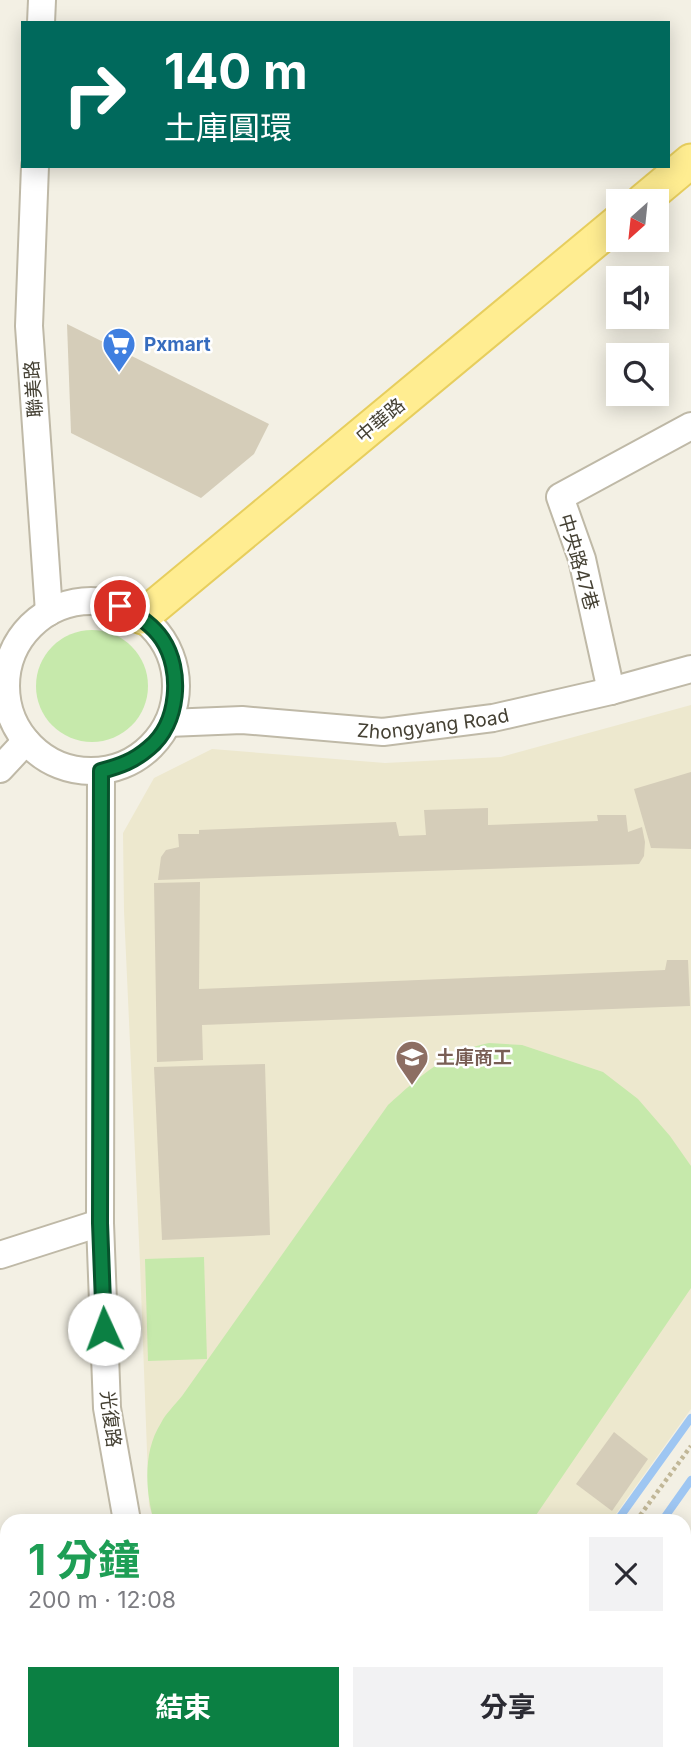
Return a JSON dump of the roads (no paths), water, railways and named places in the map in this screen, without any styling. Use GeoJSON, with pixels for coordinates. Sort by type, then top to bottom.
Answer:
{"type":"FeatureCollection","features":[{"type":"Feature","properties":{"kind":"main road"},"geometry":{"type":"LineString","coordinates":[[657,189],[691,161]]}},
{"type":"Feature","properties":{"kind":"main road","name":"中華路"},"geometry":{"type":"LineString","coordinates":[[142,617],[606,232]]}},
{"type":"Feature","properties":{"kind":"street"},"geometry":{"type":"LineString","coordinates":[[41,21],[42,0]]}},
{"type":"Feature","properties":{"kind":"street","name":"聯美路"},"geometry":{"type":"LineString","coordinates":[[35,168],[29,326],[49,612]]}},
{"type":"Feature","properties":{"kind":"street","name":"中央路47巷"},"geometry":{"type":"LineString","coordinates":[[611,691],[582,559],[560,497],[691,426]]}},
{"type":"Feature","properties":{"kind":"street"},"geometry":{"type":"LineString","coordinates":[[96,601],[120,606],[142,617],[162,639],[174,666],[176,695],[168,723],[152,747],[128,763],[101,771],[73,769],[47,759],[26,741],[3,697],[7,671],[15,647],[29,627],[49,612],[72,603],[96,601]]}},
{"type":"Feature","properties":{"kind":"street","name":"Zhongyang Road"},"geometry":{"type":"LineString","coordinates":[[168,723],[243,720],[383,732],[494,718],[691,669]]}},
{"type":"Feature","properties":{"kind":"street"},"geometry":{"type":"LineString","coordinates":[[0,769],[26,741]]}},
{"type":"Feature","properties":{"kind":"street","name":"光復路"},"geometry":{"type":"LineString","coordinates":[[101,771],[100,1223],[107,1408],[126,1514]]}},
{"type":"Feature","properties":{"kind":"street"},"geometry":{"type":"LineString","coordinates":[[0,1255],[100,1223]]}},
{"type":"Feature","properties":{"kind":"waterway"},"geometry":{"type":"LineString","coordinates":[[622,1514],[691,1418]]}},
{"type":"Feature","properties":{"kind":"waterway"},"geometry":{"type":"LineString","coordinates":[[667,1514],[691,1480]]}},
{"type":"Feature","properties":{"kind":"place","name":"Pxmart"},"geometry":{"type":"Point","coordinates":[119,374]}},
{"type":"Feature","properties":{"kind":"place","name":"土庫商工"},"geometry":{"type":"Point","coordinates":[412,1087]}}]}
